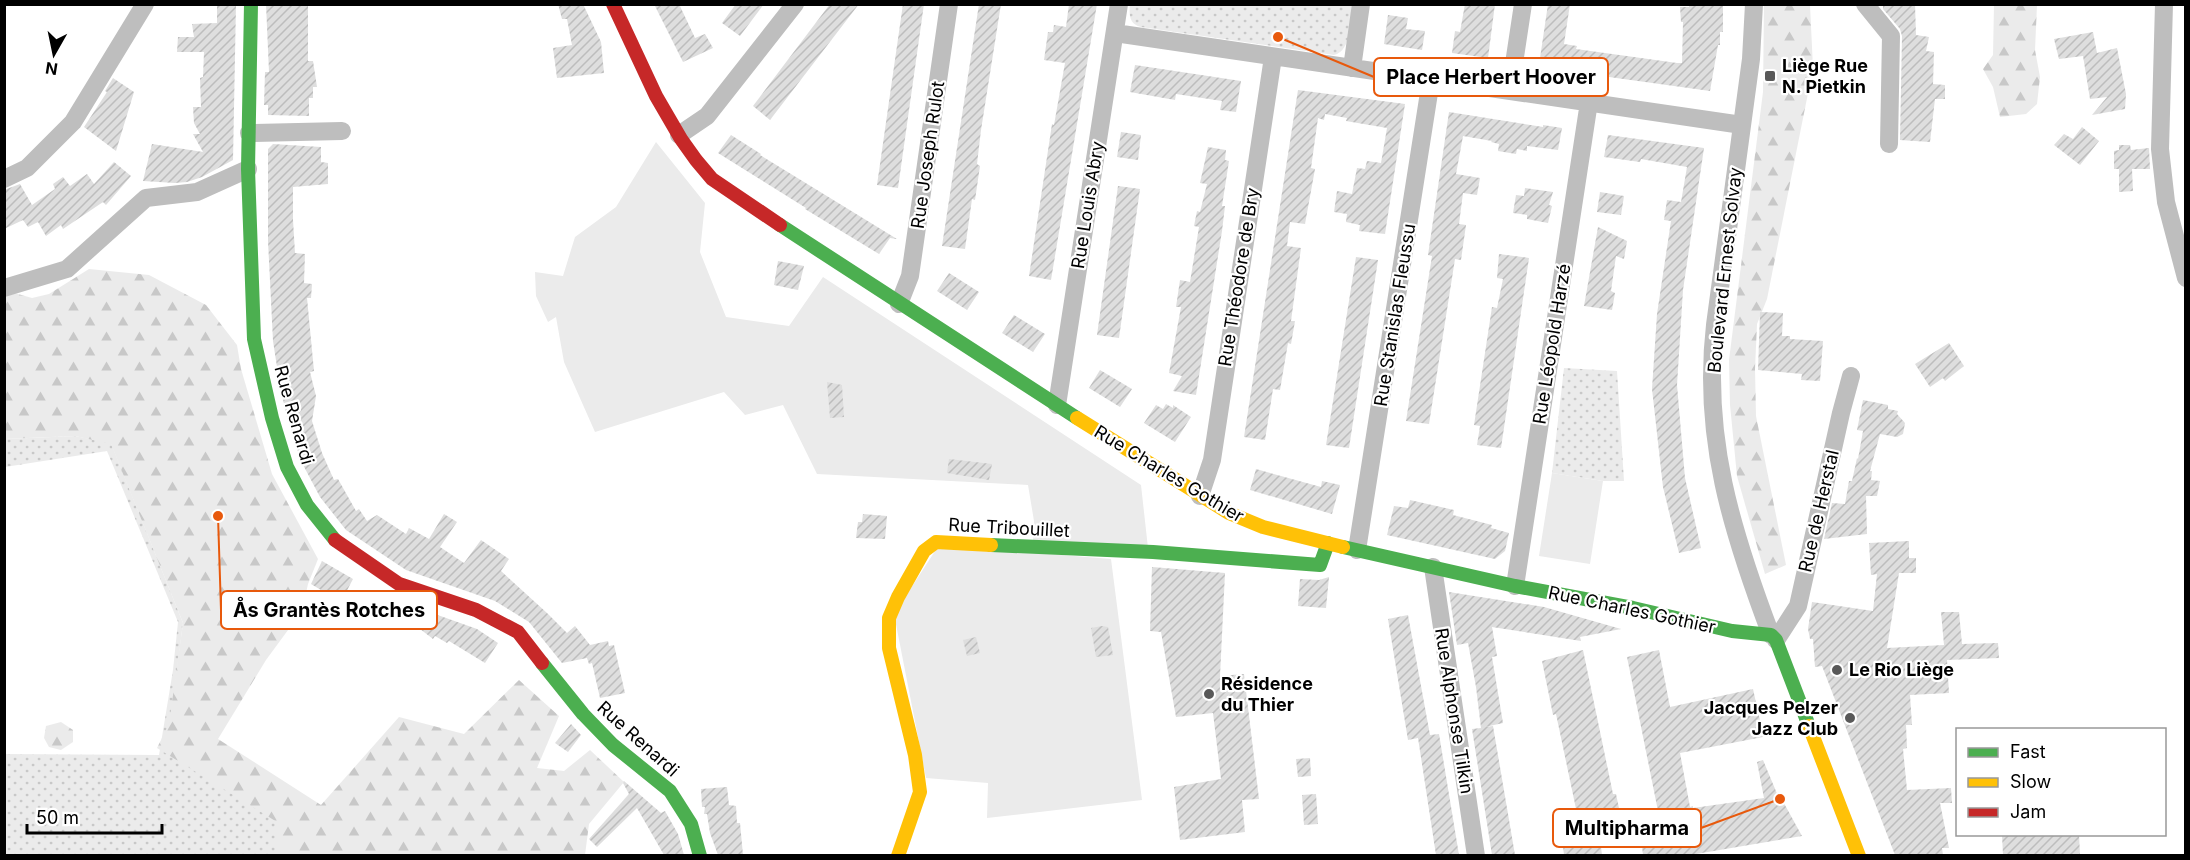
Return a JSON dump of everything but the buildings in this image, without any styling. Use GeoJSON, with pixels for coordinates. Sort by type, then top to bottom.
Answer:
{"type":"FeatureCollection","features":[{"type":"Feature","properties":{"kind":"street"},"geometry":{"type":"LineString","coordinates":[[4,178],[27,168],[73,122],[146,4]]}},
{"type":"Feature","properties":{"kind":"street","name":"Rue Renardi"},"geometry":{"type":"LineString","coordinates":[[251,4],[248,169],[254,339],[272,418],[287,467],[307,505],[336,541],[399,584],[476,610],[518,632],[583,714],[613,745],[669,790],[691,824],[700,855]]}},
{"type":"Feature","properties":{"kind":"street","name":"Rue Charles Gothier"},"geometry":{"type":"LineString","coordinates":[[613,4],[649,80],[679,135],[695,160],[712,179],[899,304],[1229,513],[1263,527],[1357,550],[1515,586],[1774,638]]}},
{"type":"Feature","properties":{"kind":"street"},"geometry":{"type":"LineString","coordinates":[[679,135],[707,116],[795,4]]}},
{"type":"Feature","properties":{"kind":"street","name":"Rue Joseph Rulot"},"geometry":{"type":"LineString","coordinates":[[899,304],[910,276],[949,4]]}},
{"type":"Feature","properties":{"kind":"street","name":"Rue Louis Abry"},"geometry":{"type":"LineString","coordinates":[[1057,405],[1119,4]]}},
{"type":"Feature","properties":{"kind":"street"},"geometry":{"type":"LineString","coordinates":[[1352,68],[1361,4]]}},
{"type":"Feature","properties":{"kind":"street"},"geometry":{"type":"LineString","coordinates":[[1510,90],[1523,4]]}},
{"type":"Feature","properties":{"kind":"street","name":"Boulevard Ernest Solvay"},"geometry":{"type":"LineString","coordinates":[[1754,4],[1751,59],[1713,340],[1715,442],[1728,510],[1774,638],[1859,855]]}},
{"type":"Feature","properties":{"kind":"street"},"geometry":{"type":"LineString","coordinates":[[1865,4],[1891,36],[1889,144]]}},
{"type":"Feature","properties":{"kind":"street"},"geometry":{"type":"LineString","coordinates":[[2164,4],[2160,149],[2166,202],[2186,278]]}},
{"type":"Feature","properties":{"kind":"street"},"geometry":{"type":"LineString","coordinates":[[1115,33],[1742,125]]}},
{"type":"Feature","properties":{"kind":"street","name":"Rue Théodore de Bry"},"geometry":{"type":"LineString","coordinates":[[1200,496],[1212,460],[1273,57]]}},
{"type":"Feature","properties":{"kind":"street","name":"Rue Stanislas Fleussu"},"geometry":{"type":"LineString","coordinates":[[1357,550],[1431,80]]}},
{"type":"Feature","properties":{"kind":"street","name":"Rue Léopold Harzé"},"geometry":{"type":"LineString","coordinates":[[1515,586],[1589,102]]}},
{"type":"Feature","properties":{"kind":"street"},"geometry":{"type":"LineString","coordinates":[[249,133],[342,131]]}},
{"type":"Feature","properties":{"kind":"street"},"geometry":{"type":"LineString","coordinates":[[4,288],[67,269],[146,198],[197,192],[248,169]]}},
{"type":"Feature","properties":{"kind":"street","name":"Rue de Herstal"},"geometry":{"type":"LineString","coordinates":[[1774,638],[1798,606],[1851,376]]}},
{"type":"Feature","properties":{"kind":"street","name":"Rue Tribouillet"},"geometry":{"type":"LineString","coordinates":[[898,855],[920,792],[915,755],[889,648],[889,618],[924,551],[936,542],[1153,552],[1320,565],[1328,543]]}},
{"type":"Feature","properties":{"kind":"street","name":"Rue Alphonse Tilkin"},"geometry":{"type":"LineString","coordinates":[[1433,567],[1476,855]]}},
{"type":"Feature","properties":{"kind":"green space"},"geometry":{"type":"Polygon","coordinates":[[[1130,4],[1352,5],[1347,41],[1344,48],[1334,55],[1141,27],[1134,24],[1131,18],[1130,4]]]}},
{"type":"Feature","properties":{"kind":"green space"},"geometry":{"type":"Polygon","coordinates":[[[1764,5],[1810,5],[1813,68],[1767,299],[1757,324],[1756,416],[1786,565],[1765,574],[1737,476],[1730,405],[1729,360],[1763,92],[1764,5]]]}},
{"type":"Feature","properties":{"kind":"green space"},"geometry":{"type":"Polygon","coordinates":[[[1994,5],[2037,5],[2035,50],[2040,77],[2037,104],[2026,114],[2000,117],[1993,87],[1983,69],[1993,55],[1994,5]]]}},
{"type":"Feature","properties":{"kind":"green space"},"geometry":{"type":"Polygon","coordinates":[[[656,142],[705,203],[700,252],[726,317],[789,326],[823,277],[1141,485],[1148,548],[1033,542],[1034,521],[1028,485],[817,474],[783,405],[745,415],[724,392],[595,432],[564,362],[556,317],[548,322],[536,296],[535,272],[563,276],[575,237],[616,207],[656,142]]]}},
{"type":"Feature","properties":{"kind":"green space"},"geometry":{"type":"Polygon","coordinates":[[[89,269],[149,275],[206,305],[237,345],[241,369],[272,474],[318,559],[308,584],[302,611],[266,660],[218,739],[321,805],[399,717],[464,734],[519,680],[559,716],[537,768],[564,771],[590,750],[624,782],[589,824],[585,855],[277,855],[277,822],[157,748],[169,724],[183,623],[111,444],[75,436],[5,439],[4,290],[32,298],[49,294],[89,269]]]}},
{"type":"Feature","properties":{"kind":"green space"},"geometry":{"type":"Polygon","coordinates":[[[1564,368],[1617,371],[1624,481],[1603,481],[1552,473],[1564,368]]]}},
{"type":"Feature","properties":{"kind":"green space"},"geometry":{"type":"Polygon","coordinates":[[[75,436],[111,443],[183,623],[170,725],[348,855],[5,855],[5,754],[159,755],[173,670],[178,622],[107,451],[5,467],[5,439],[75,436]]]}},
{"type":"Feature","properties":{"kind":"green space"},"geometry":{"type":"Polygon","coordinates":[[[1552,473],[1603,481],[1590,564],[1539,556],[1552,473]]]}},
{"type":"Feature","properties":{"kind":"green space"},"geometry":{"type":"Polygon","coordinates":[[[939,545],[1111,559],[1142,800],[987,818],[988,783],[926,778],[894,614],[939,545]]]}},
{"type":"Feature","properties":{"kind":"green space"},"geometry":{"type":"Polygon","coordinates":[[[61,722],[73,730],[73,742],[61,750],[49,747],[44,738],[46,726],[61,722]]]}},
{"type":"Feature","properties":{"kind":"traffic: fast"},"geometry":{"type":"LineString","coordinates":[[251,4],[248,169],[254,339],[272,418],[287,467],[307,505],[335,540]]}},
{"type":"Feature","properties":{"kind":"traffic: fast"},"geometry":{"type":"LineString","coordinates":[[780,225],[1077,418]]}},
{"type":"Feature","properties":{"kind":"traffic: fast"},"geometry":{"type":"LineString","coordinates":[[991,545],[1153,552],[1320,565],[1328,543]]}},
{"type":"Feature","properties":{"kind":"traffic: fast"},"geometry":{"type":"LineString","coordinates":[[1343,547],[1515,586],[1633,608],[1732,631],[1771,635],[1776,640],[1809,726]]}},
{"type":"Feature","properties":{"kind":"traffic: fast"},"geometry":{"type":"LineString","coordinates":[[542,663],[583,714],[613,745],[670,791],[691,824],[700,856]]}},
{"type":"Feature","properties":{"kind":"traffic: slow"},"geometry":{"type":"LineString","coordinates":[[1077,418],[1229,513],[1263,527],[1343,547]]}},
{"type":"Feature","properties":{"kind":"traffic: slow"},"geometry":{"type":"LineString","coordinates":[[898,856],[920,792],[915,755],[889,648],[889,618],[924,551],[936,542],[991,545]]}},
{"type":"Feature","properties":{"kind":"traffic: slow"},"geometry":{"type":"LineString","coordinates":[[1809,726],[1859,856]]}},
{"type":"Feature","properties":{"kind":"traffic: jam"},"geometry":{"type":"LineString","coordinates":[[613,4],[656,96],[696,160],[712,179],[780,225]]}},
{"type":"Feature","properties":{"kind":"traffic: jam"},"geometry":{"type":"LineString","coordinates":[[335,540],[399,584],[476,610],[518,632],[542,663]]}},
{"type":"Feature","properties":{"kind":"place","name":"Place Herbert Hoover"},"geometry":{"type":"Point","coordinates":[1278,37]}},
{"type":"Feature","properties":{"kind":"place","name":"Liège Rue N. Pietkin"},"geometry":{"type":"Point","coordinates":[1770,76]}},
{"type":"Feature","properties":{"kind":"place","name":"Ås Grantès Rotches"},"geometry":{"type":"Point","coordinates":[218,516]}},
{"type":"Feature","properties":{"kind":"place","name":"Le Rio Liège"},"geometry":{"type":"Point","coordinates":[1837,670]}},
{"type":"Feature","properties":{"kind":"place","name":"Résidence du Thier"},"geometry":{"type":"Point","coordinates":[1209,694]}},
{"type":"Feature","properties":{"kind":"place","name":"Jacques Pelzer Jazz Club"},"geometry":{"type":"Point","coordinates":[1850,718]}},
{"type":"Feature","properties":{"kind":"place","name":"Multipharma"},"geometry":{"type":"Point","coordinates":[1780,799]}}]}
